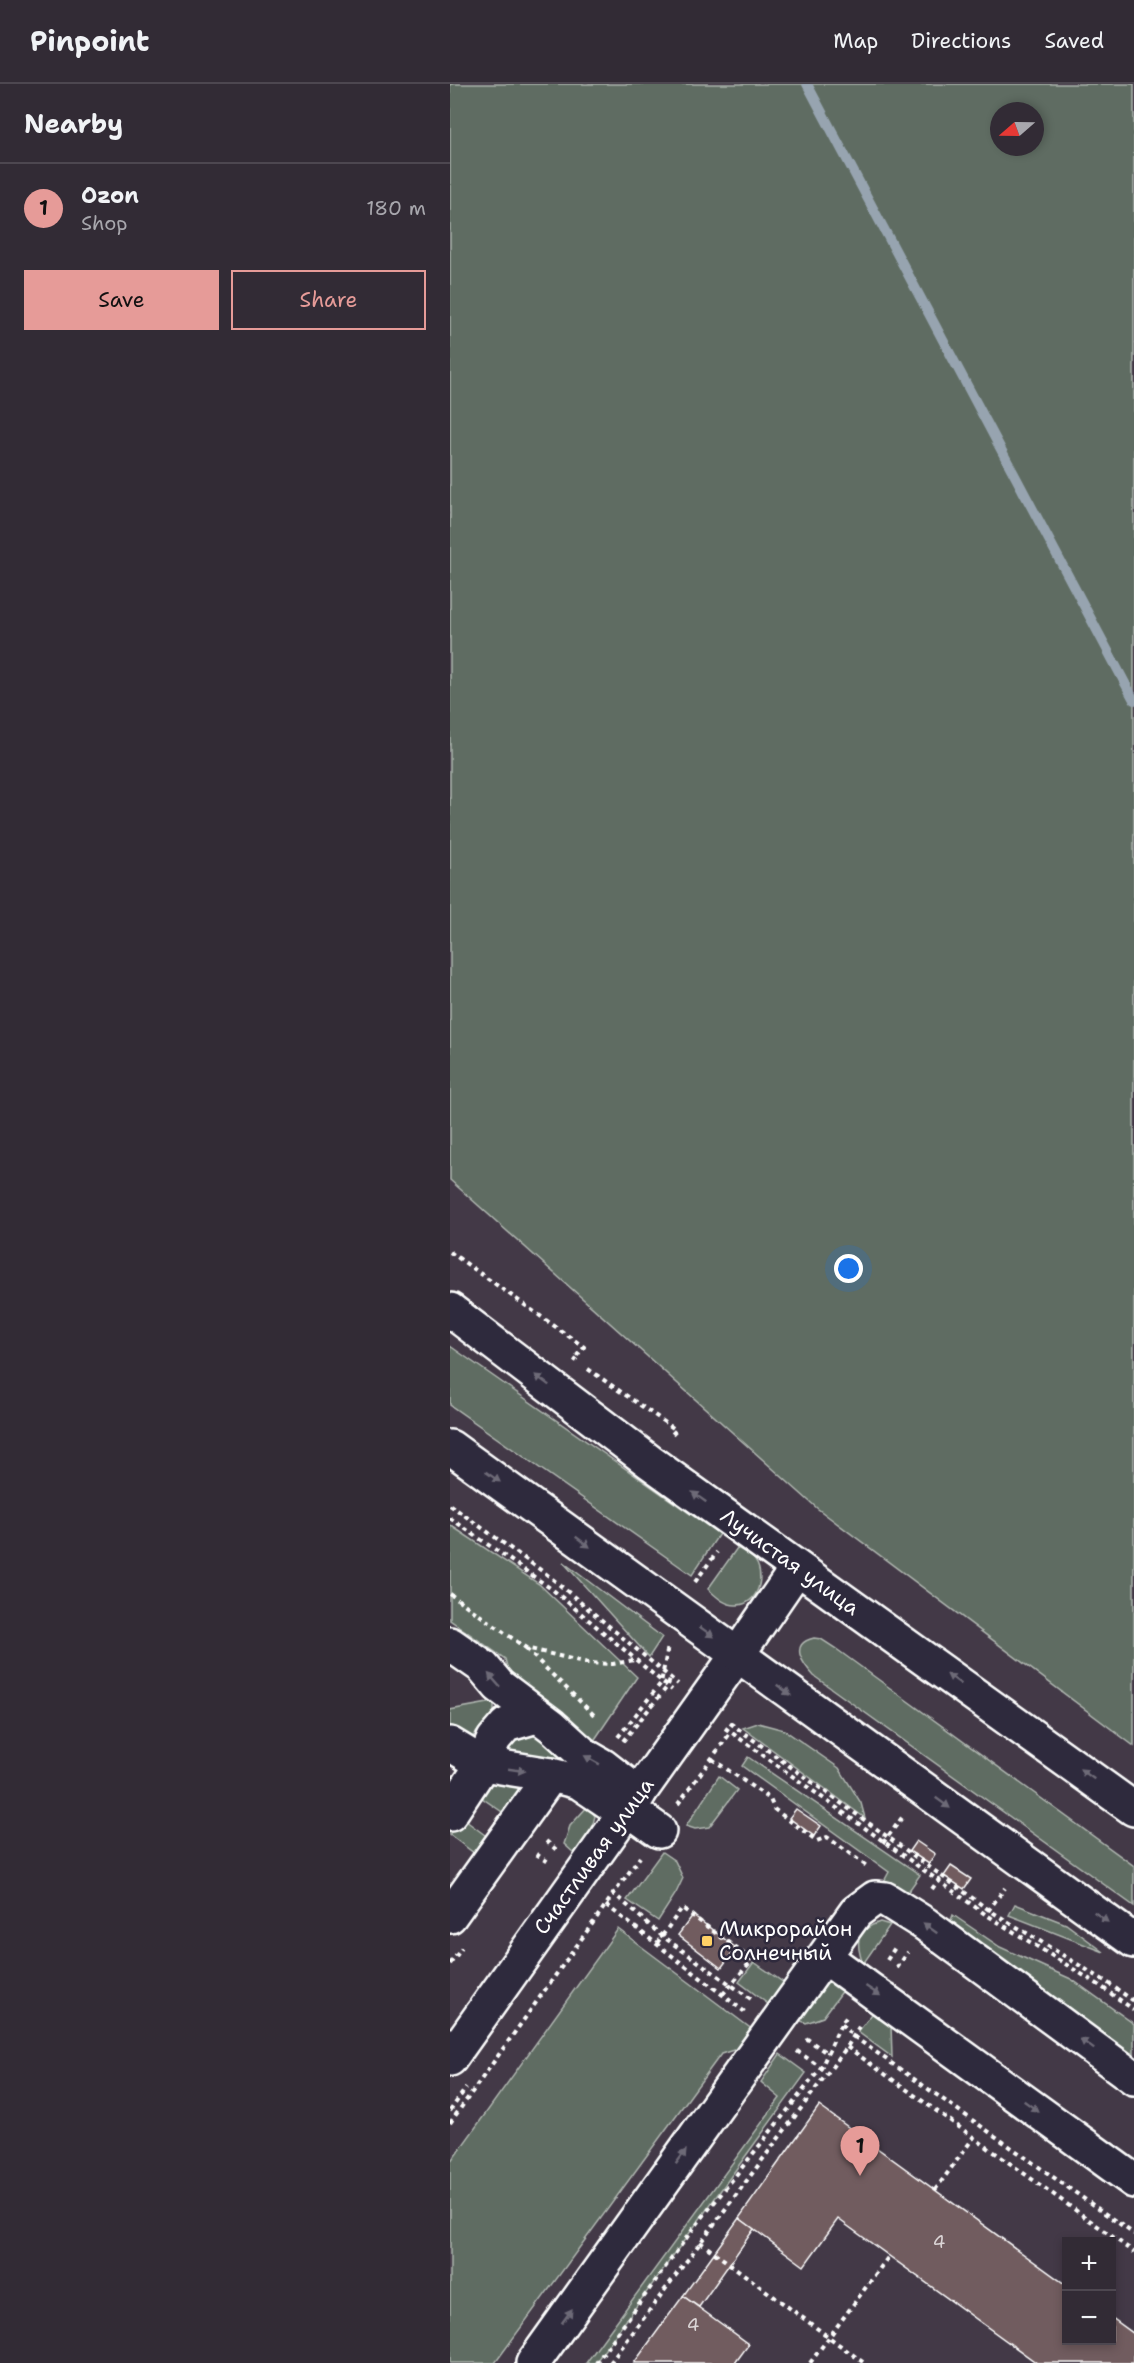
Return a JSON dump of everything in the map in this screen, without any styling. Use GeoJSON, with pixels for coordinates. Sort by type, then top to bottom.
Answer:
{"type":"FeatureCollection","features":[{"type":"Feature","properties":{"kind":"main road","name":"Лучистая улица"},"geometry":{"type":"LineString","coordinates":[[450,1310],[651,1462],[1134,1809]]}},
{"type":"Feature","properties":{"kind":"main road"},"geometry":{"type":"LineString","coordinates":[[450,1447],[1134,1941]]}},
{"type":"Feature","properties":{"kind":"main road","name":"Счастливая улица"},"geometry":{"type":"LineString","coordinates":[[450,2059],[797,1568]]}},
{"type":"Feature","properties":{"kind":"main road"},"geometry":{"type":"LineString","coordinates":[[450,1644],[483,1667],[499,1686],[552,1725],[584,1755],[603,1766],[630,1805],[659,1831]]}},
{"type":"Feature","properties":{"kind":"main road"},"geometry":{"type":"LineString","coordinates":[[450,1814],[483,1764],[494,1739],[506,1725],[537,1716]]}},
{"type":"Feature","properties":{"kind":"main road"},"geometry":{"type":"LineString","coordinates":[[450,1744],[483,1764],[551,1775],[586,1785],[630,1805]]}},
{"type":"Feature","properties":{"kind":"main road"},"geometry":{"type":"LineString","coordinates":[[450,1916],[551,1775]]}},
{"type":"Feature","properties":{"kind":"main road"},"geometry":{"type":"LineString","coordinates":[[533,2363],[825,1957],[865,1905],[885,1899],[920,1921],[1134,2078]]}},
{"type":"Feature","properties":{"kind":"main road"},"geometry":{"type":"LineString","coordinates":[[825,1957],[1134,2181]]}},
{"type":"Feature","properties":{"kind":"path"},"geometry":{"type":"LineString","coordinates":[[450,1505],[549,1576],[671,1678],[731,1732],[883,1843],[952,1891],[1105,1981],[1134,2001]]}},
{"type":"Feature","properties":{"kind":"path"},"geometry":{"type":"LineString","coordinates":[[450,1518],[553,1590],[661,1683],[701,1706],[942,1875],[987,1912],[1134,2010]]}},
{"type":"Feature","properties":{"kind":"path"},"geometry":{"type":"LineString","coordinates":[[450,1594],[525,1648],[596,1718]]}},
{"type":"Feature","properties":{"kind":"path"},"geometry":{"type":"LineString","coordinates":[[525,1648],[588,1663],[612,1664],[634,1660]]}},
{"type":"Feature","properties":{"kind":"path"},"geometry":{"type":"LineString","coordinates":[[610,1732],[616,1740]]}},
{"type":"Feature","properties":{"kind":"path"},"geometry":{"type":"LineString","coordinates":[[450,2123],[731,1732]]}},
{"type":"Feature","properties":{"kind":"path"},"geometry":{"type":"LineString","coordinates":[[712,1759],[770,1799],[774,1809],[817,1841],[827,1837],[879,1875],[865,1905]]}},
{"type":"Feature","properties":{"kind":"path"},"geometry":{"type":"LineString","coordinates":[[883,1843],[904,1815]]}},
{"type":"Feature","properties":{"kind":"path"},"geometry":{"type":"LineString","coordinates":[[517,1824],[543,1839],[614,1893],[662,1935],[731,1985],[826,2072]]}},
{"type":"Feature","properties":{"kind":"path"},"geometry":{"type":"LineString","coordinates":[[611,2363],[826,2072],[847,2047],[874,1992],[920,1921],[942,1875]]}},
{"type":"Feature","properties":{"kind":"path"},"geometry":{"type":"LineString","coordinates":[[987,1912],[1006,1888]]}},
{"type":"Feature","properties":{"kind":"path"},"geometry":{"type":"LineString","coordinates":[[596,2363],[690,2234],[821,2068],[841,2024],[874,1992],[920,1921],[952,1891]]}},
{"type":"Feature","properties":{"kind":"path"},"geometry":{"type":"LineString","coordinates":[[606,1905],[723,1994],[828,2054]]}},
{"type":"Feature","properties":{"kind":"path"},"geometry":{"type":"LineString","coordinates":[[657,1943],[682,1908],[752,1959],[723,1994]]}},
{"type":"Feature","properties":{"kind":"path"},"geometry":{"type":"LineString","coordinates":[[841,2024],[853,2036],[1134,2234]]}},
{"type":"Feature","properties":{"kind":"path"},"geometry":{"type":"LineString","coordinates":[[847,2047],[1134,2252]]}},
{"type":"Feature","properties":{"kind":"path"},"geometry":{"type":"LineString","coordinates":[[936,2190],[974,2137]]}},
{"type":"Feature","properties":{"kind":"path"},"geometry":{"type":"LineString","coordinates":[[700,2242],[864,2363]]}},
{"type":"Feature","properties":{"kind":"path"},"geometry":{"type":"LineString","coordinates":[[810,2363],[888,2256]]}},
{"type":"Feature","properties":{"kind":"path"},"geometry":{"type":"LineString","coordinates":[[853,2363],[857,2358]]}},
{"type":"Feature","properties":{"kind":"green space"},"geometry":{"type":"Polygon","coordinates":[[[450,84],[1134,84],[1134,1746],[818,1509],[450,1180],[450,84]]]}},
{"type":"Feature","properties":{"kind":"green space"},"geometry":{"type":"Polygon","coordinates":[[[450,1346],[719,1534],[692,1575],[450,1405],[450,1346]]]}},
{"type":"Feature","properties":{"kind":"green space"},"geometry":{"type":"Polygon","coordinates":[[[450,1525],[539,1584],[637,1677],[589,1748],[510,1678],[505,1659],[450,1620],[450,1525]]]}},
{"type":"Feature","properties":{"kind":"green space"},"geometry":{"type":"Polygon","coordinates":[[[737,1548],[753,1558],[757,1564],[760,1580],[755,1595],[750,1600],[744,1604],[732,1605],[724,1602],[708,1589],[737,1548]]]}},
{"type":"Feature","properties":{"kind":"green space"},"geometry":{"type":"Polygon","coordinates":[[[563,1562],[662,1637],[649,1657],[563,1562]]]}},
{"type":"Feature","properties":{"kind":"green space"},"geometry":{"type":"Polygon","coordinates":[[[814,1638],[821,1639],[835,1648],[1134,1866],[1134,1906],[814,1676],[802,1660],[800,1649],[806,1641],[814,1638]]]}},
{"type":"Feature","properties":{"kind":"green space"},"geometry":{"type":"Polygon","coordinates":[[[494,1702],[494,1712],[469,1741],[450,1735],[450,1710],[494,1702]]]}},
{"type":"Feature","properties":{"kind":"green space"},"geometry":{"type":"Polygon","coordinates":[[[758,1723],[784,1730],[839,1768],[861,1803],[865,1818],[743,1728],[758,1723]]]}},
{"type":"Feature","properties":{"kind":"green space"},"geometry":{"type":"Polygon","coordinates":[[[531,1732],[583,1764],[509,1757],[504,1748],[507,1739],[531,1732]]]}},
{"type":"Feature","properties":{"kind":"green space"},"geometry":{"type":"Polygon","coordinates":[[[748,1757],[920,1875],[903,1899],[882,1885],[889,1872],[742,1766],[748,1757]]]}},
{"type":"Feature","properties":{"kind":"green space"},"geometry":{"type":"Polygon","coordinates":[[[719,1776],[737,1790],[709,1827],[695,1829],[686,1826],[719,1776]]]}},
{"type":"Feature","properties":{"kind":"green space"},"geometry":{"type":"Polygon","coordinates":[[[480,1781],[532,1784],[508,1816],[472,1791],[480,1781]]]}},
{"type":"Feature","properties":{"kind":"green space"},"geometry":{"type":"Polygon","coordinates":[[[588,1806],[595,1816],[590,1836],[576,1855],[564,1844],[570,1826],[588,1806]]]}},
{"type":"Feature","properties":{"kind":"green space"},"geometry":{"type":"Polygon","coordinates":[[[454,1812],[493,1841],[478,1856],[450,1835],[450,1820],[454,1812]]]}},
{"type":"Feature","properties":{"kind":"green space"},"geometry":{"type":"Polygon","coordinates":[[[662,1852],[675,1861],[683,1878],[658,1921],[627,1900],[662,1852]]]}},
{"type":"Feature","properties":{"kind":"green space"},"geometry":{"type":"Polygon","coordinates":[[[1015,1904],[1066,1924],[1104,1952],[1009,1915],[1015,1904]]]}},
{"type":"Feature","properties":{"kind":"green space"},"geometry":{"type":"Polygon","coordinates":[[[953,1915],[1000,1947],[1071,1979],[1134,2024],[1134,2063],[948,1928],[953,1915]]]}},
{"type":"Feature","properties":{"kind":"green space"},"geometry":{"type":"Polygon","coordinates":[[[880,1922],[890,1925],[863,1964],[859,1949],[862,1933],[880,1922]]]}},
{"type":"Feature","properties":{"kind":"green space"},"geometry":{"type":"Polygon","coordinates":[[[618,1929],[757,2033],[753,2044],[721,2054],[495,2363],[450,2363],[450,2163],[618,1929]]]}},
{"type":"Feature","properties":{"kind":"green space"},"geometry":{"type":"Polygon","coordinates":[[[754,1962],[784,1983],[768,2004],[739,1982],[754,1962]]]}},
{"type":"Feature","properties":{"kind":"green space"},"geometry":{"type":"Polygon","coordinates":[[[829,1983],[844,1989],[823,2017],[806,2023],[794,2018],[814,1989],[829,1983]]]}},
{"type":"Feature","properties":{"kind":"green space"},"geometry":{"type":"Polygon","coordinates":[[[875,2010],[891,2025],[892,2057],[858,2032],[875,2010]]]}},
{"type":"Feature","properties":{"kind":"green space"},"geometry":{"type":"Polygon","coordinates":[[[780,2054],[806,2073],[595,2363],[586,2363],[780,2098],[761,2082],[780,2054]]]}},
{"type":"Feature","properties":{"kind":"building"},"geometry":{"type":"Polygon","coordinates":[[[796,1809],[821,1826],[814,1836],[789,1818],[796,1809]]]}},
{"type":"Feature","properties":{"kind":"building"},"geometry":{"type":"Polygon","coordinates":[[[916,1841],[935,1854],[929,1864],[909,1851],[916,1841]]]}},
{"type":"Feature","properties":{"kind":"building"},"geometry":{"type":"Polygon","coordinates":[[[951,1866],[971,1879],[964,1889],[944,1876],[951,1866]]]}},
{"type":"Feature","properties":{"kind":"building"},"geometry":{"type":"Polygon","coordinates":[[[693,1915],[736,1948],[721,1968],[678,1935],[693,1915]]]}},
{"type":"Feature","properties":{"kind":"building"},"geometry":{"type":"Polygon","coordinates":[[[819,2106],[1062,2282],[1062,2345],[1116,2345],[1116,2321],[1134,2334],[1134,2363],[1037,2363],[838,2219],[804,2266],[739,2218],[819,2106]]]}},
{"type":"Feature","properties":{"kind":"building"},"geometry":{"type":"Polygon","coordinates":[[[739,2218],[754,2229],[699,2307],[683,2296],[739,2218]]]}},
{"type":"Feature","properties":{"kind":"building"},"geometry":{"type":"Polygon","coordinates":[[[683,2296],[749,2344],[735,2363],[634,2363],[683,2296]]]}},
{"type":"Feature","properties":{"kind":"waterway"},"geometry":{"type":"LineString","coordinates":[[807,84],[1134,700]]}},
{"type":"Feature","properties":{"kind":"place","name":"Микрорайон Солнечный"},"geometry":{"type":"Point","coordinates":[707,1941]}},
{"type":"Feature","properties":{"kind":"place","name":"Ozon"},"geometry":{"type":"Point","coordinates":[860,2176]}}]}
